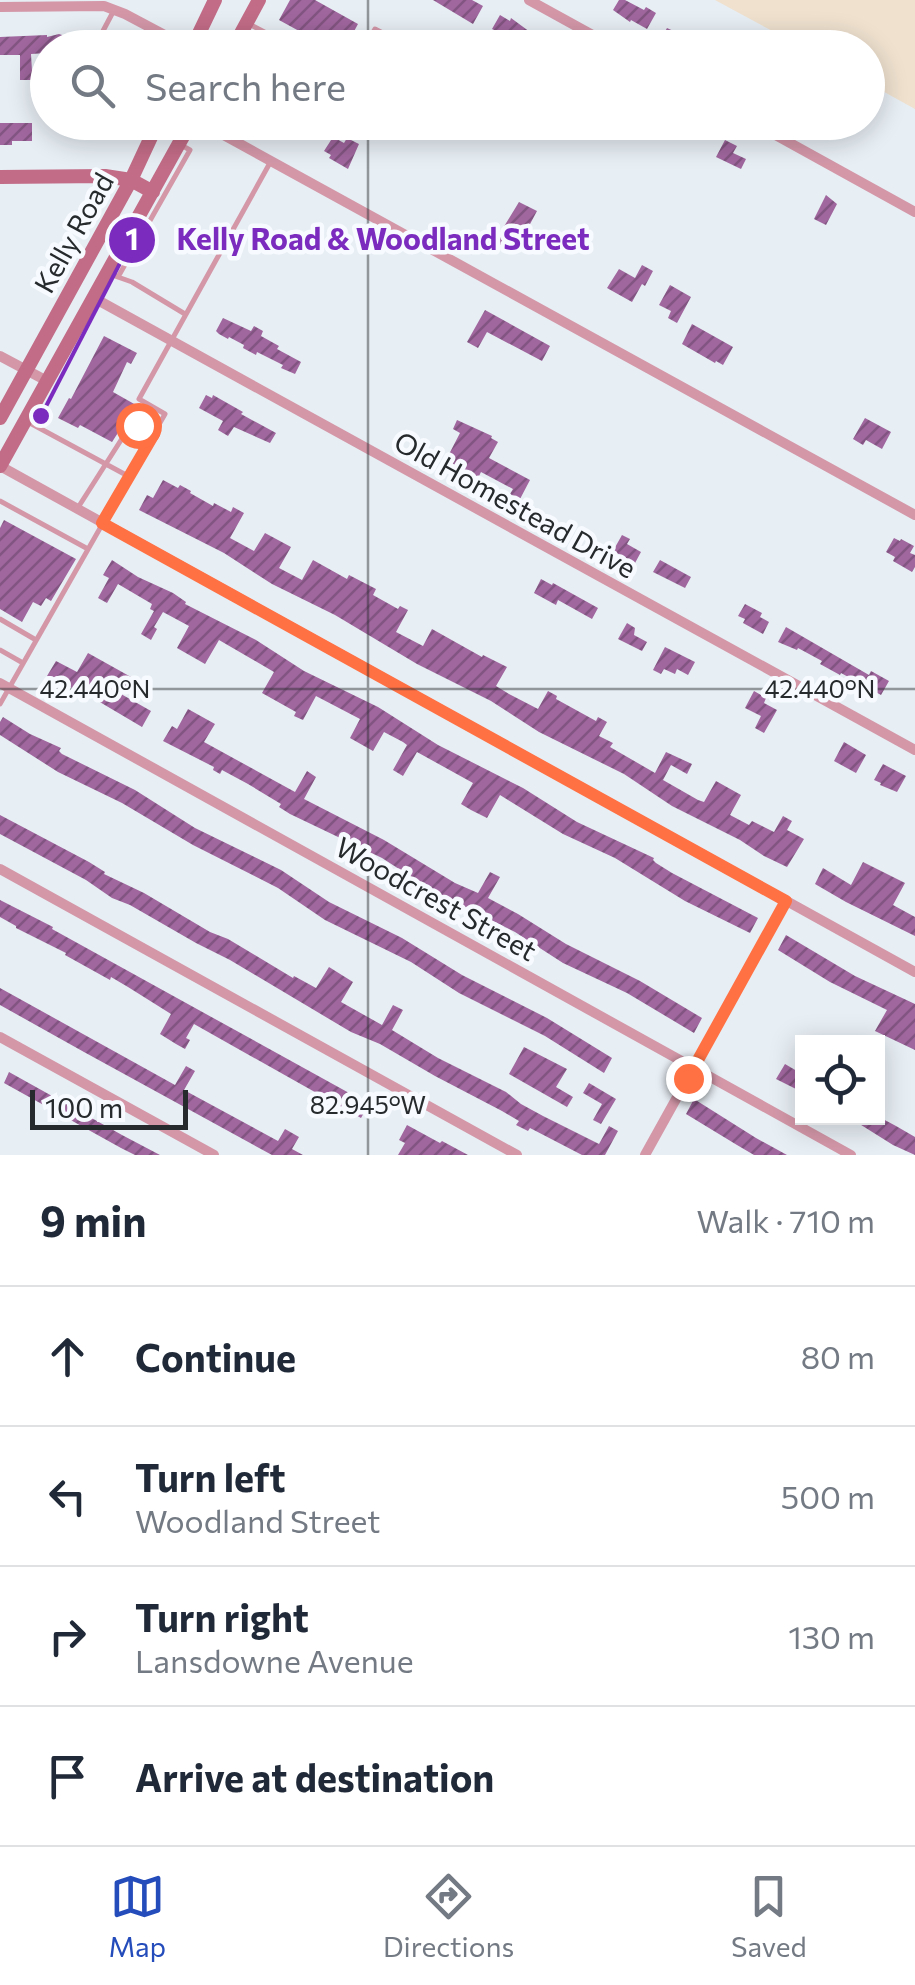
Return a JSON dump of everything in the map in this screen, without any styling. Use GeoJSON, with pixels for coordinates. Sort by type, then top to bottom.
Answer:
{"type":"FeatureCollection","features":[{"type":"Feature","properties":{"kind":"street"},"geometry":{"type":"LineString","coordinates":[[200,30],[215,0]]}},
{"type":"Feature","properties":{"kind":"street"},"geometry":{"type":"LineString","coordinates":[[242,30],[259,0]]}},
{"type":"Feature","properties":{"kind":"street"},"geometry":{"type":"LineString","coordinates":[[529,0],[583,30]]}},
{"type":"Feature","properties":{"kind":"street"},"geometry":{"type":"LineString","coordinates":[[0,7],[96,6],[114,9],[155,30]]}},
{"type":"Feature","properties":{"kind":"street","name":"Kelly Road"},"geometry":{"type":"LineString","coordinates":[[0,418],[150,140]]}},
{"type":"Feature","properties":{"kind":"street","name":"Kelly Road"},"geometry":{"type":"LineString","coordinates":[[0,466],[94,298],[112,276],[181,140]]}},
{"type":"Feature","properties":{"kind":"street"},"geometry":{"type":"LineString","coordinates":[[232,140],[915,515]]}},
{"type":"Feature","properties":{"kind":"street"},"geometry":{"type":"LineString","coordinates":[[785,140],[915,212]]}},
{"type":"Feature","properties":{"kind":"street"},"geometry":{"type":"LineString","coordinates":[[0,177],[104,176],[131,180],[152,192]]}},
{"type":"Feature","properties":{"kind":"street","name":"Old Homestead Drive"},"geometry":{"type":"LineString","coordinates":[[94,298],[915,750]]}},
{"type":"Feature","properties":{"kind":"street"},"geometry":{"type":"LineString","coordinates":[[0,356],[48,381]]}},
{"type":"Feature","properties":{"kind":"street"},"geometry":{"type":"LineString","coordinates":[[0,466],[915,972]]}},
{"type":"Feature","properties":{"kind":"street","name":"Woodcrest Street"},"geometry":{"type":"LineString","coordinates":[[4,685],[851,1155]]}},
{"type":"Feature","properties":{"kind":"street"},"geometry":{"type":"LineString","coordinates":[[0,869],[517,1155]]}},
{"type":"Feature","properties":{"kind":"street"},"geometry":{"type":"LineString","coordinates":[[645,1155],[786,901]]}},
{"type":"Feature","properties":{"kind":"street"},"geometry":{"type":"LineString","coordinates":[[2,1044],[214,1155]]}},
{"type":"Feature","properties":{"kind":"lane"},"geometry":{"type":"LineString","coordinates":[[103,30],[114,9]]}},
{"type":"Feature","properties":{"kind":"lane"},"geometry":{"type":"LineString","coordinates":[[246,22],[261,30]]}},
{"type":"Feature","properties":{"kind":"lane"},"geometry":{"type":"LineString","coordinates":[[179,144],[190,150],[112,276],[132,282],[185,314]]}},
{"type":"Feature","properties":{"kind":"lane"},"geometry":{"type":"LineString","coordinates":[[0,704],[4,685],[23,663],[165,414],[138,399],[271,162]]}},
{"type":"Feature","properties":{"kind":"lane"},"geometry":{"type":"LineString","coordinates":[[25,421],[129,477]]}},
{"type":"Feature","properties":{"kind":"lane"},"geometry":{"type":"LineString","coordinates":[[77,509],[130,426],[138,425],[154,434]]}},
{"type":"Feature","properties":{"kind":"lane"},"geometry":{"type":"LineString","coordinates":[[0,501],[88,549]]}},
{"type":"Feature","properties":{"kind":"lane"},"geometry":{"type":"LineString","coordinates":[[0,619],[36,640]]}},
{"type":"Feature","properties":{"kind":"lane"},"geometry":{"type":"LineString","coordinates":[[0,650],[23,663]]}},
{"type":"Feature","properties":{"kind":"shaded area"},"geometry":{"type":"Polygon","coordinates":[[[715,0],[915,0],[915,109],[885,92],[885,30],[771,30],[715,0]]]}},
{"type":"Feature","properties":{"kind":"building"},"geometry":{"type":"Polygon","coordinates":[[[290,0],[315,0],[358,24],[355,30],[297,30],[279,20],[290,0]]]}},
{"type":"Feature","properties":{"kind":"building"},"geometry":{"type":"Polygon","coordinates":[[[433,0],[472,0],[483,6],[473,24],[433,0]]]}},
{"type":"Feature","properties":{"kind":"building"},"geometry":{"type":"Polygon","coordinates":[[[619,0],[656,13],[647,29],[613,10],[619,0]]]}},
{"type":"Feature","properties":{"kind":"building"},"geometry":{"type":"Polygon","coordinates":[[[500,15],[527,30],[494,30],[500,15]]]}},
{"type":"Feature","properties":{"kind":"building"},"geometry":{"type":"Polygon","coordinates":[[[30,36],[30,80],[20,80],[20,55],[0,55],[0,37],[30,36]]]}},
{"type":"Feature","properties":{"kind":"building"},"geometry":{"type":"Polygon","coordinates":[[[0,123],[30,123],[32,141],[0,145],[0,123]]]}},
{"type":"Feature","properties":{"kind":"building"},"geometry":{"type":"Polygon","coordinates":[[[331,140],[359,144],[348,169],[324,151],[331,140]]]}},
{"type":"Feature","properties":{"kind":"building"},"geometry":{"type":"Polygon","coordinates":[[[725,140],[737,146],[733,153],[746,159],[741,169],[716,157],[725,140]]]}},
{"type":"Feature","properties":{"kind":"building"},"geometry":{"type":"Polygon","coordinates":[[[826,195],[837,204],[826,225],[814,219],[826,195]]]}},
{"type":"Feature","properties":{"kind":"building"},"geometry":{"type":"Polygon","coordinates":[[[519,202],[537,211],[514,254],[495,241],[519,202]]]}},
{"type":"Feature","properties":{"kind":"building"},"geometry":{"type":"Polygon","coordinates":[[[642,265],[653,271],[632,302],[607,288],[619,269],[635,278],[642,265]]]}},
{"type":"Feature","properties":{"kind":"building"},"geometry":{"type":"Polygon","coordinates":[[[670,285],[691,297],[677,323],[668,318],[671,311],[659,305],[670,285]]]}},
{"type":"Feature","properties":{"kind":"building"},"geometry":{"type":"Polygon","coordinates":[[[485,310],[550,346],[542,361],[487,332],[478,348],[467,342],[485,310]]]}},
{"type":"Feature","properties":{"kind":"building"},"geometry":{"type":"Polygon","coordinates":[[[223,318],[251,331],[254,326],[263,331],[261,336],[301,362],[295,374],[219,334],[216,331],[223,318]]]}},
{"type":"Feature","properties":{"kind":"building"},"geometry":{"type":"Polygon","coordinates":[[[692,324],[733,347],[723,365],[682,344],[692,324]]]}},
{"type":"Feature","properties":{"kind":"building"},"geometry":{"type":"Polygon","coordinates":[[[104,336],[137,353],[131,364],[127,362],[113,392],[136,405],[112,442],[58,418],[104,336]]]}},
{"type":"Feature","properties":{"kind":"building"},"geometry":{"type":"Polygon","coordinates":[[[206,395],[213,395],[276,433],[270,443],[234,427],[228,436],[218,430],[223,421],[199,408],[206,395]]]}},
{"type":"Feature","properties":{"kind":"building"},"geometry":{"type":"Polygon","coordinates":[[[865,418],[891,432],[882,449],[866,440],[863,445],[853,439],[865,418]]]}},
{"type":"Feature","properties":{"kind":"building"},"geometry":{"type":"Polygon","coordinates":[[[457,420],[492,436],[498,442],[489,458],[530,480],[520,499],[510,494],[513,489],[481,472],[478,478],[446,460],[460,433],[453,429],[457,420]]]}},
{"type":"Feature","properties":{"kind":"building"},"geometry":{"type":"Polygon","coordinates":[[[163,480],[178,488],[180,485],[213,506],[214,503],[231,512],[233,507],[244,513],[230,538],[254,551],[265,533],[291,547],[279,568],[302,580],[313,560],[347,579],[349,575],[376,589],[373,595],[398,609],[400,606],[408,610],[396,632],[423,646],[432,629],[507,667],[496,686],[509,694],[538,709],[548,691],[596,721],[598,717],[607,722],[599,736],[613,743],[610,747],[655,773],[666,752],[692,764],[687,774],[671,765],[663,780],[704,802],[716,781],[741,795],[730,815],[774,832],[783,816],[792,821],[787,830],[804,839],[787,867],[764,856],[672,806],[624,774],[539,732],[491,701],[139,510],[147,495],[153,498],[163,480]]]}},
{"type":"Feature","properties":{"kind":"building"},"geometry":{"type":"Polygon","coordinates":[[[4,520],[76,559],[51,601],[46,598],[41,606],[33,602],[22,622],[0,609],[0,528],[4,520]]]}},
{"type":"Feature","properties":{"kind":"building"},"geometry":{"type":"Polygon","coordinates":[[[622,535],[630,539],[627,544],[641,552],[635,563],[613,551],[622,535]]]}},
{"type":"Feature","properties":{"kind":"building"},"geometry":{"type":"Polygon","coordinates":[[[894,538],[914,546],[910,553],[915,555],[912,572],[886,552],[894,538]]]}},
{"type":"Feature","properties":{"kind":"building"},"geometry":{"type":"Polygon","coordinates":[[[112,560],[304,671],[378,707],[438,745],[523,788],[577,822],[654,858],[672,873],[758,918],[750,933],[685,901],[615,858],[563,834],[500,795],[487,818],[471,810],[461,804],[473,783],[417,752],[403,776],[393,770],[407,745],[403,742],[384,732],[373,751],[350,738],[360,719],[316,696],[303,720],[294,716],[296,712],[262,693],[274,672],[219,640],[205,664],[177,648],[189,626],[163,612],[151,640],[141,634],[154,611],[150,609],[152,604],[118,584],[107,603],[98,598],[109,578],[103,575],[112,560]]]}},
{"type":"Feature","properties":{"kind":"building"},"geometry":{"type":"Polygon","coordinates":[[[660,560],[691,577],[685,588],[653,572],[660,560]]]}},
{"type":"Feature","properties":{"kind":"building"},"geometry":{"type":"Polygon","coordinates":[[[541,579],[598,608],[592,619],[558,600],[556,605],[534,593],[541,579]]]}},
{"type":"Feature","properties":{"kind":"building"},"geometry":{"type":"Polygon","coordinates":[[[745,604],[769,622],[763,634],[738,616],[745,604]]]}},
{"type":"Feature","properties":{"kind":"building"},"geometry":{"type":"Polygon","coordinates":[[[627,623],[635,628],[634,635],[647,642],[642,651],[618,639],[627,623]]]}},
{"type":"Feature","properties":{"kind":"building"},"geometry":{"type":"Polygon","coordinates":[[[786,627],[869,675],[871,671],[889,681],[881,695],[820,664],[822,661],[798,648],[778,642],[786,627]]]}},
{"type":"Feature","properties":{"kind":"building"},"geometry":{"type":"Polygon","coordinates":[[[665,647],[695,662],[688,675],[677,669],[675,674],[653,670],[665,647]]]}},
{"type":"Feature","properties":{"kind":"building"},"geometry":{"type":"Polygon","coordinates":[[[88,653],[131,677],[121,694],[151,711],[142,727],[47,676],[56,661],[77,672],[88,653]]]}},
{"type":"Feature","properties":{"kind":"building"},"geometry":{"type":"Polygon","coordinates":[[[754,691],[777,710],[764,733],[755,728],[761,716],[745,708],[754,691]]]}},
{"type":"Feature","properties":{"kind":"building"},"geometry":{"type":"Polygon","coordinates":[[[188,709],[215,724],[204,742],[295,792],[307,771],[316,777],[304,799],[384,840],[455,883],[478,893],[490,872],[500,877],[488,898],[702,1018],[694,1033],[627,993],[563,963],[515,932],[430,889],[382,858],[290,814],[248,784],[222,770],[220,774],[214,767],[163,741],[172,726],[177,729],[188,709]]]}},
{"type":"Feature","properties":{"kind":"building"},"geometry":{"type":"Polygon","coordinates":[[[3,717],[195,828],[281,870],[329,902],[547,1018],[612,1058],[604,1073],[411,962],[325,920],[278,888],[58,772],[0,735],[3,717]]]}},
{"type":"Feature","properties":{"kind":"building"},"geometry":{"type":"Polygon","coordinates":[[[844,742],[866,755],[856,773],[834,761],[844,742]]]}},
{"type":"Feature","properties":{"kind":"building"},"geometry":{"type":"Polygon","coordinates":[[[883,764],[906,776],[897,792],[874,780],[883,764]]]}},
{"type":"Feature","properties":{"kind":"building"},"geometry":{"type":"Polygon","coordinates":[[[0,815],[293,978],[316,988],[329,967],[353,982],[341,1002],[382,1025],[393,1005],[403,1010],[392,1030],[543,1116],[599,1144],[609,1126],[618,1131],[605,1155],[582,1155],[530,1128],[528,1131],[516,1125],[519,1121],[502,1111],[351,1032],[230,960],[0,834],[0,815]]]}},
{"type":"Feature","properties":{"kind":"building"},"geometry":{"type":"Polygon","coordinates":[[[863,862],[905,883],[893,905],[915,917],[915,936],[815,884],[823,868],[851,885],[863,862]]]}},
{"type":"Feature","properties":{"kind":"building"},"geometry":{"type":"Polygon","coordinates":[[[0,900],[369,1104],[361,1118],[194,1024],[185,1049],[176,1044],[160,1034],[171,1014],[111,977],[110,980],[16,928],[0,917],[0,900]]]}},
{"type":"Feature","properties":{"kind":"building"},"geometry":{"type":"Polygon","coordinates":[[[786,935],[855,976],[915,1004],[915,1050],[875,1031],[887,1010],[778,950],[786,935]]]}},
{"type":"Feature","properties":{"kind":"building"},"geometry":{"type":"Polygon","coordinates":[[[0,988],[175,1085],[186,1066],[195,1071],[184,1090],[278,1141],[285,1129],[299,1137],[292,1149],[303,1155],[272,1155],[84,1052],[0,1005],[0,988]]]}},
{"type":"Feature","properties":{"kind":"building"},"geometry":{"type":"Polygon","coordinates":[[[524,1047],[567,1069],[556,1087],[573,1097],[567,1107],[509,1074],[524,1047]]]}},
{"type":"Feature","properties":{"kind":"building"},"geometry":{"type":"Polygon","coordinates":[[[785,1064],[795,1070],[795,1088],[776,1079],[785,1064]]]}},
{"type":"Feature","properties":{"kind":"building"},"geometry":{"type":"Polygon","coordinates":[[[9,1072],[160,1155],[135,1155],[121,1148],[4,1083],[9,1072]]]}},
{"type":"Feature","properties":{"kind":"building"},"geometry":{"type":"Polygon","coordinates":[[[589,1083],[616,1099],[601,1124],[593,1120],[602,1104],[583,1093],[589,1083]]]}},
{"type":"Feature","properties":{"kind":"building"},"geometry":{"type":"Polygon","coordinates":[[[694,1099],[787,1155],[754,1155],[737,1145],[686,1114],[694,1099]]]}},
{"type":"Feature","properties":{"kind":"building"},"geometry":{"type":"Polygon","coordinates":[[[885,1120],[896,1126],[915,1137],[915,1155],[861,1125],[885,1125],[885,1120]]]}},
{"type":"Feature","properties":{"kind":"building"},"geometry":{"type":"Polygon","coordinates":[[[407,1125],[468,1155],[398,1155],[405,1143],[399,1140],[407,1125]]]}},
{"type":"Feature","properties":{"kind":"place","name":"Kelly Road & Woodland Street"},"geometry":{"type":"Point","coordinates":[41,416]}},
{"type":"Feature","properties":{"kind":"route"},"geometry":{"type":"LineString","coordinates":[[138,425],[154,434],[102,523],[786,901],[688,1078]]}}]}
